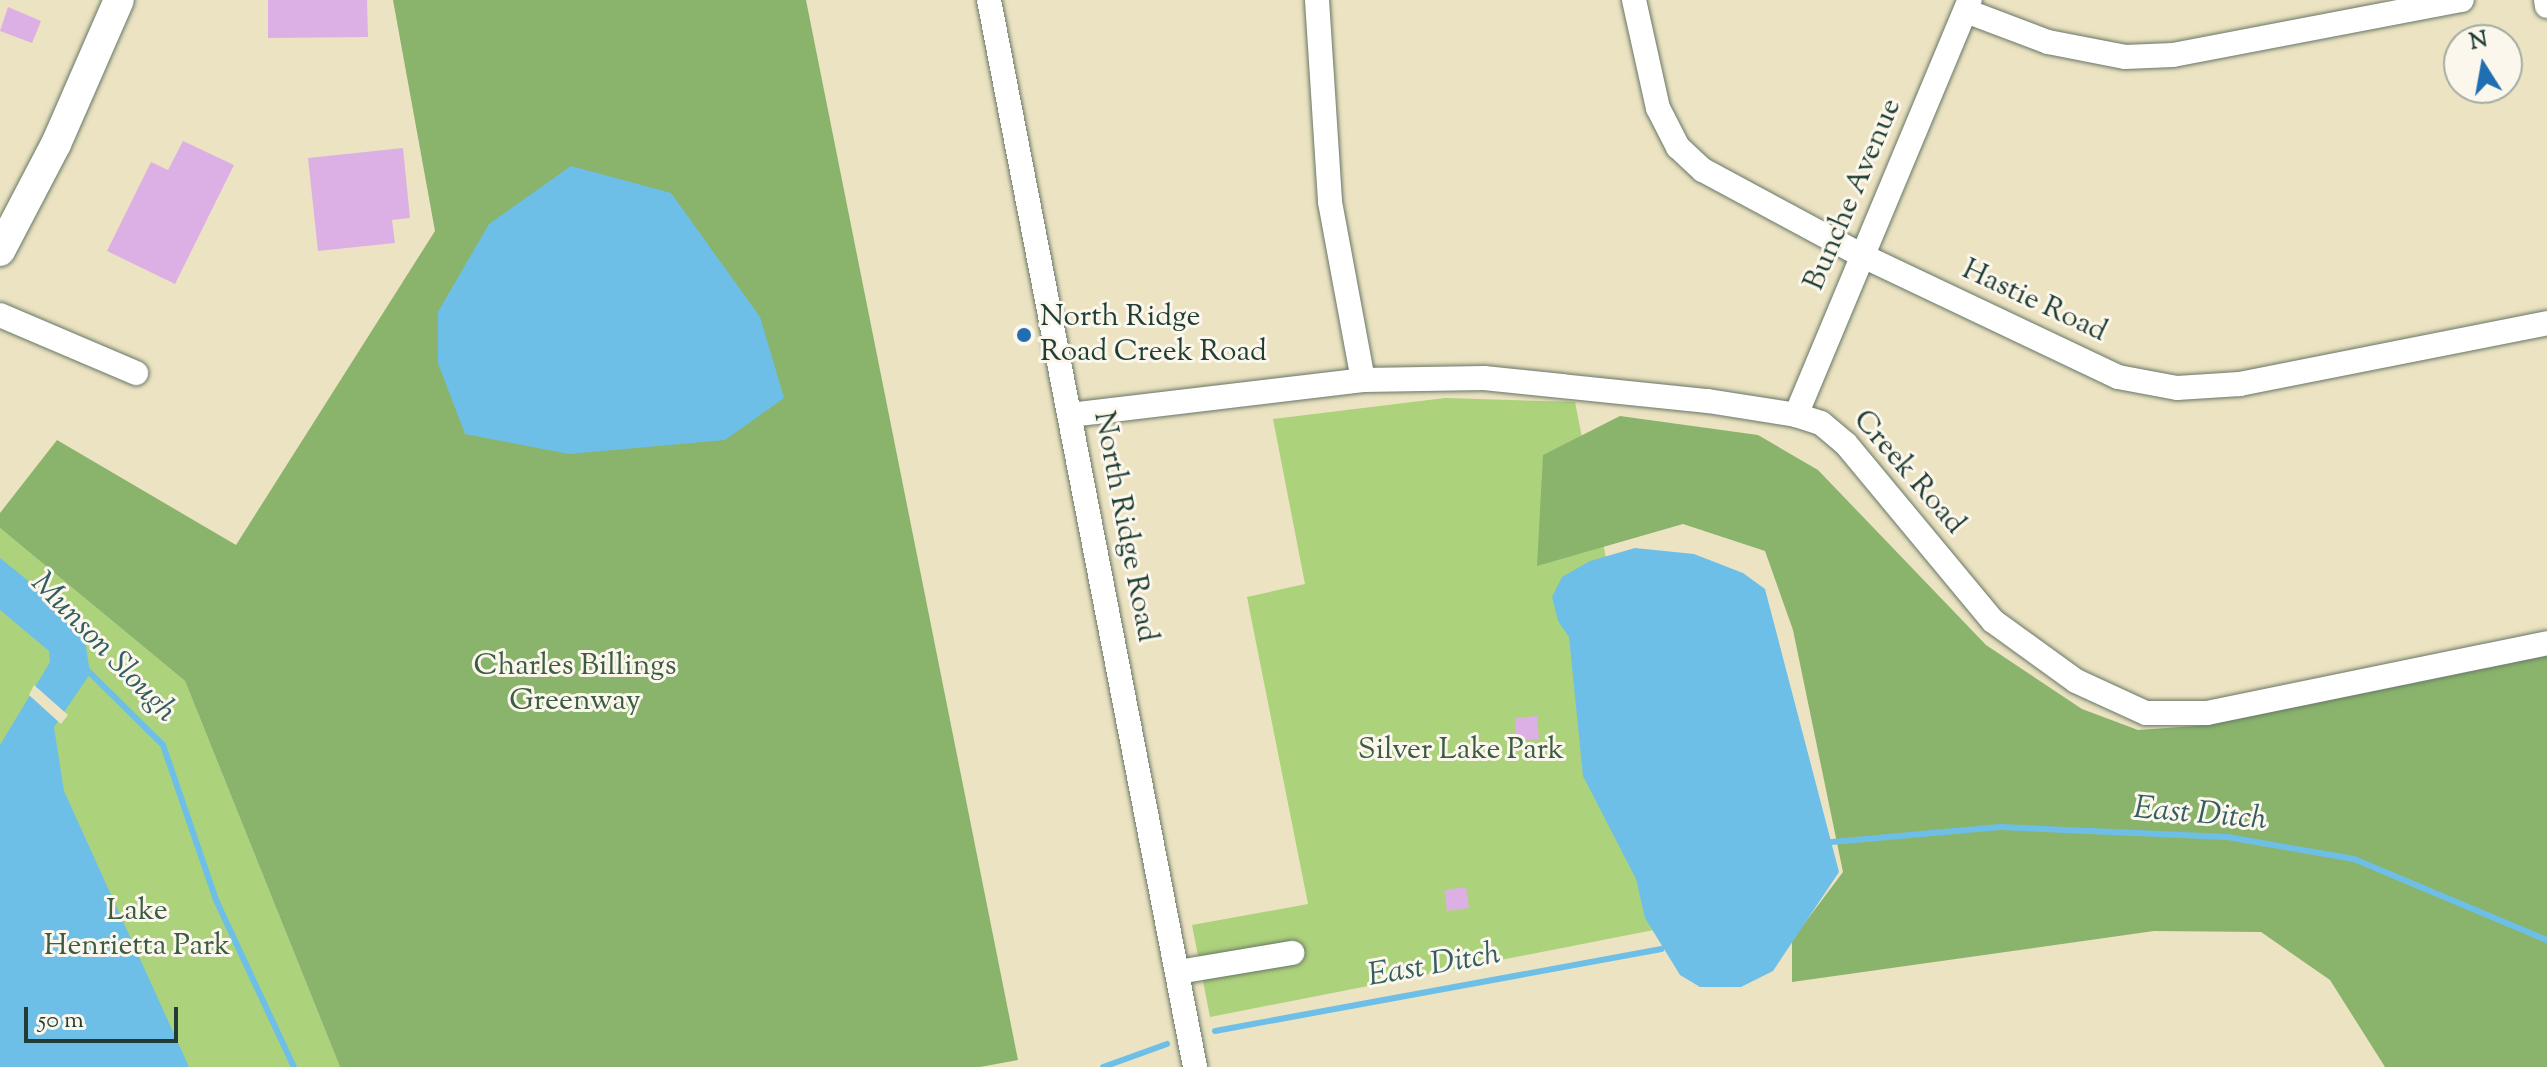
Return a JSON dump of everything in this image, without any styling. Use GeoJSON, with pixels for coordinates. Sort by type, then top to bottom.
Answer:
{"type":"FeatureCollection","features":[{"type":"Feature","properties":{"kind":"main road"},"geometry":{"type":"LineString","coordinates":[[5,233],[119,0]]}},
{"type":"Feature","properties":{"kind":"street","name":"North Ridge Road"},"geometry":{"type":"LineString","coordinates":[[989,0],[1195,1067]]}},
{"type":"Feature","properties":{"kind":"street"},"geometry":{"type":"LineString","coordinates":[[1317,0],[1330,202],[1363,380]]}},
{"type":"Feature","properties":{"kind":"street","name":"Hastie Road"},"geometry":{"type":"LineString","coordinates":[[1634,0],[1658,108],[1678,147],[1703,170],[1863,256],[2118,377],[2177,388],[2240,384],[2547,323]]}},
{"type":"Feature","properties":{"kind":"street"},"geometry":{"type":"LineString","coordinates":[[1968,6],[2048,42],[2125,57],[2173,55],[2462,0]]}},
{"type":"Feature","properties":{"kind":"street","name":"Bunche Avenue"},"geometry":{"type":"LineString","coordinates":[[1796,415],[1968,6]]}},
{"type":"Feature","properties":{"kind":"street"},"geometry":{"type":"LineString","coordinates":[[0,315],[136,373]]}},
{"type":"Feature","properties":{"kind":"street","name":"Creek Road"},"geometry":{"type":"LineString","coordinates":[[1070,415],[1363,380],[1484,378],[1796,415],[1821,423],[1846,444],[1993,621],[2076,681],[2146,713],[2207,713],[2547,643]]}},
{"type":"Feature","properties":{"kind":"street"},"geometry":{"type":"LineString","coordinates":[[1178,972],[1292,953]]}},
{"type":"Feature","properties":{"kind":"green space","name":"Charles Billings Greenway"},"geometry":{"type":"Polygon","coordinates":[[[393,0],[806,0],[1018,1060],[980,1067],[340,1067],[185,681],[0,528],[0,513],[57,440],[236,545],[435,231],[393,0]]]}},
{"type":"Feature","properties":{"kind":"green space","name":"Silver Lake Park"},"geometry":{"type":"Polygon","coordinates":[[[1445,398],[1575,402],[1679,925],[1210,1017],[1192,925],[1308,904],[1247,597],[1305,584],[1273,419],[1445,398]]]}},
{"type":"Feature","properties":{"kind":"green space"},"geometry":{"type":"Polygon","coordinates":[[[1620,416],[1758,435],[1818,470],[1986,645],[2082,709],[2138,730],[2209,725],[2547,656],[2547,1067],[2385,1067],[2330,980],[2261,932],[2154,931],[1792,982],[1792,940],[1843,872],[1793,630],[1765,551],[1683,524],[1537,566],[1543,455],[1620,416]]]}},
{"type":"Feature","properties":{"kind":"green space","name":"Lake Henrietta Park"},"geometry":{"type":"Polygon","coordinates":[[[0,528],[185,681],[340,1067],[0,1067],[0,528]]]}},
{"type":"Feature","properties":{"kind":"water"},"geometry":{"type":"Polygon","coordinates":[[[571,166],[671,193],[760,317],[784,398],[725,440],[569,454],[465,434],[438,363],[438,312],[489,224],[571,166]]]}},
{"type":"Feature","properties":{"kind":"water"},"geometry":{"type":"Polygon","coordinates":[[[1635,548],[1694,554],[1743,573],[1765,589],[1839,872],[1773,971],[1741,987],[1700,987],[1680,975],[1645,918],[1636,879],[1583,776],[1569,637],[1558,621],[1552,597],[1562,577],[1590,561],[1635,548]]]}},
{"type":"Feature","properties":{"kind":"water"},"geometry":{"type":"Polygon","coordinates":[[[0,558],[83,625],[90,674],[54,727],[64,791],[189,1067],[0,1067],[0,745],[50,662],[49,651],[0,610],[0,558]]]}},
{"type":"Feature","properties":{"kind":"pier"},"geometry":{"type":"Polygon","coordinates":[[[34,685],[68,715],[61,724],[29,695],[34,685]]]}},
{"type":"Feature","properties":{"kind":"building"},"geometry":{"type":"Polygon","coordinates":[[[268,0],[367,0],[368,37],[268,38],[268,0]]]}},
{"type":"Feature","properties":{"kind":"building"},"geometry":{"type":"Polygon","coordinates":[[[8,7],[41,21],[32,43],[0,31],[8,7]]]}},
{"type":"Feature","properties":{"kind":"building"},"geometry":{"type":"Polygon","coordinates":[[[183,141],[234,165],[175,284],[107,251],[151,162],[168,170],[183,141]]]}},
{"type":"Feature","properties":{"kind":"building"},"geometry":{"type":"Polygon","coordinates":[[[403,148],[410,218],[392,220],[395,243],[318,251],[308,158],[403,148]]]}},
{"type":"Feature","properties":{"kind":"building"},"geometry":{"type":"Polygon","coordinates":[[[1537,716],[1539,739],[1516,740],[1515,718],[1537,716]]]}},
{"type":"Feature","properties":{"kind":"building"},"geometry":{"type":"Polygon","coordinates":[[[1466,887],[1469,908],[1447,911],[1445,890],[1466,887]]]}},
{"type":"Feature","properties":{"kind":"waterway","name":"Munson Slough"},"geometry":{"type":"LineString","coordinates":[[86,669],[163,745],[216,900],[294,1067]]}},
{"type":"Feature","properties":{"kind":"waterway","name":"East Ditch"},"geometry":{"type":"LineString","coordinates":[[1832,842],[2000,827],[2227,837],[2354,859],[2547,940]]}},
{"type":"Feature","properties":{"kind":"waterway","name":"East Ditch"},"geometry":{"type":"LineString","coordinates":[[1215,1031],[1662,949]]}},
{"type":"Feature","properties":{"kind":"waterway","name":"East Ditch"},"geometry":{"type":"LineString","coordinates":[[1103,1067],[1167,1044]]}},
{"type":"Feature","properties":{"kind":"place","name":"North Ridge Road Creek Road"},"geometry":{"type":"Point","coordinates":[1024,335]}}]}
